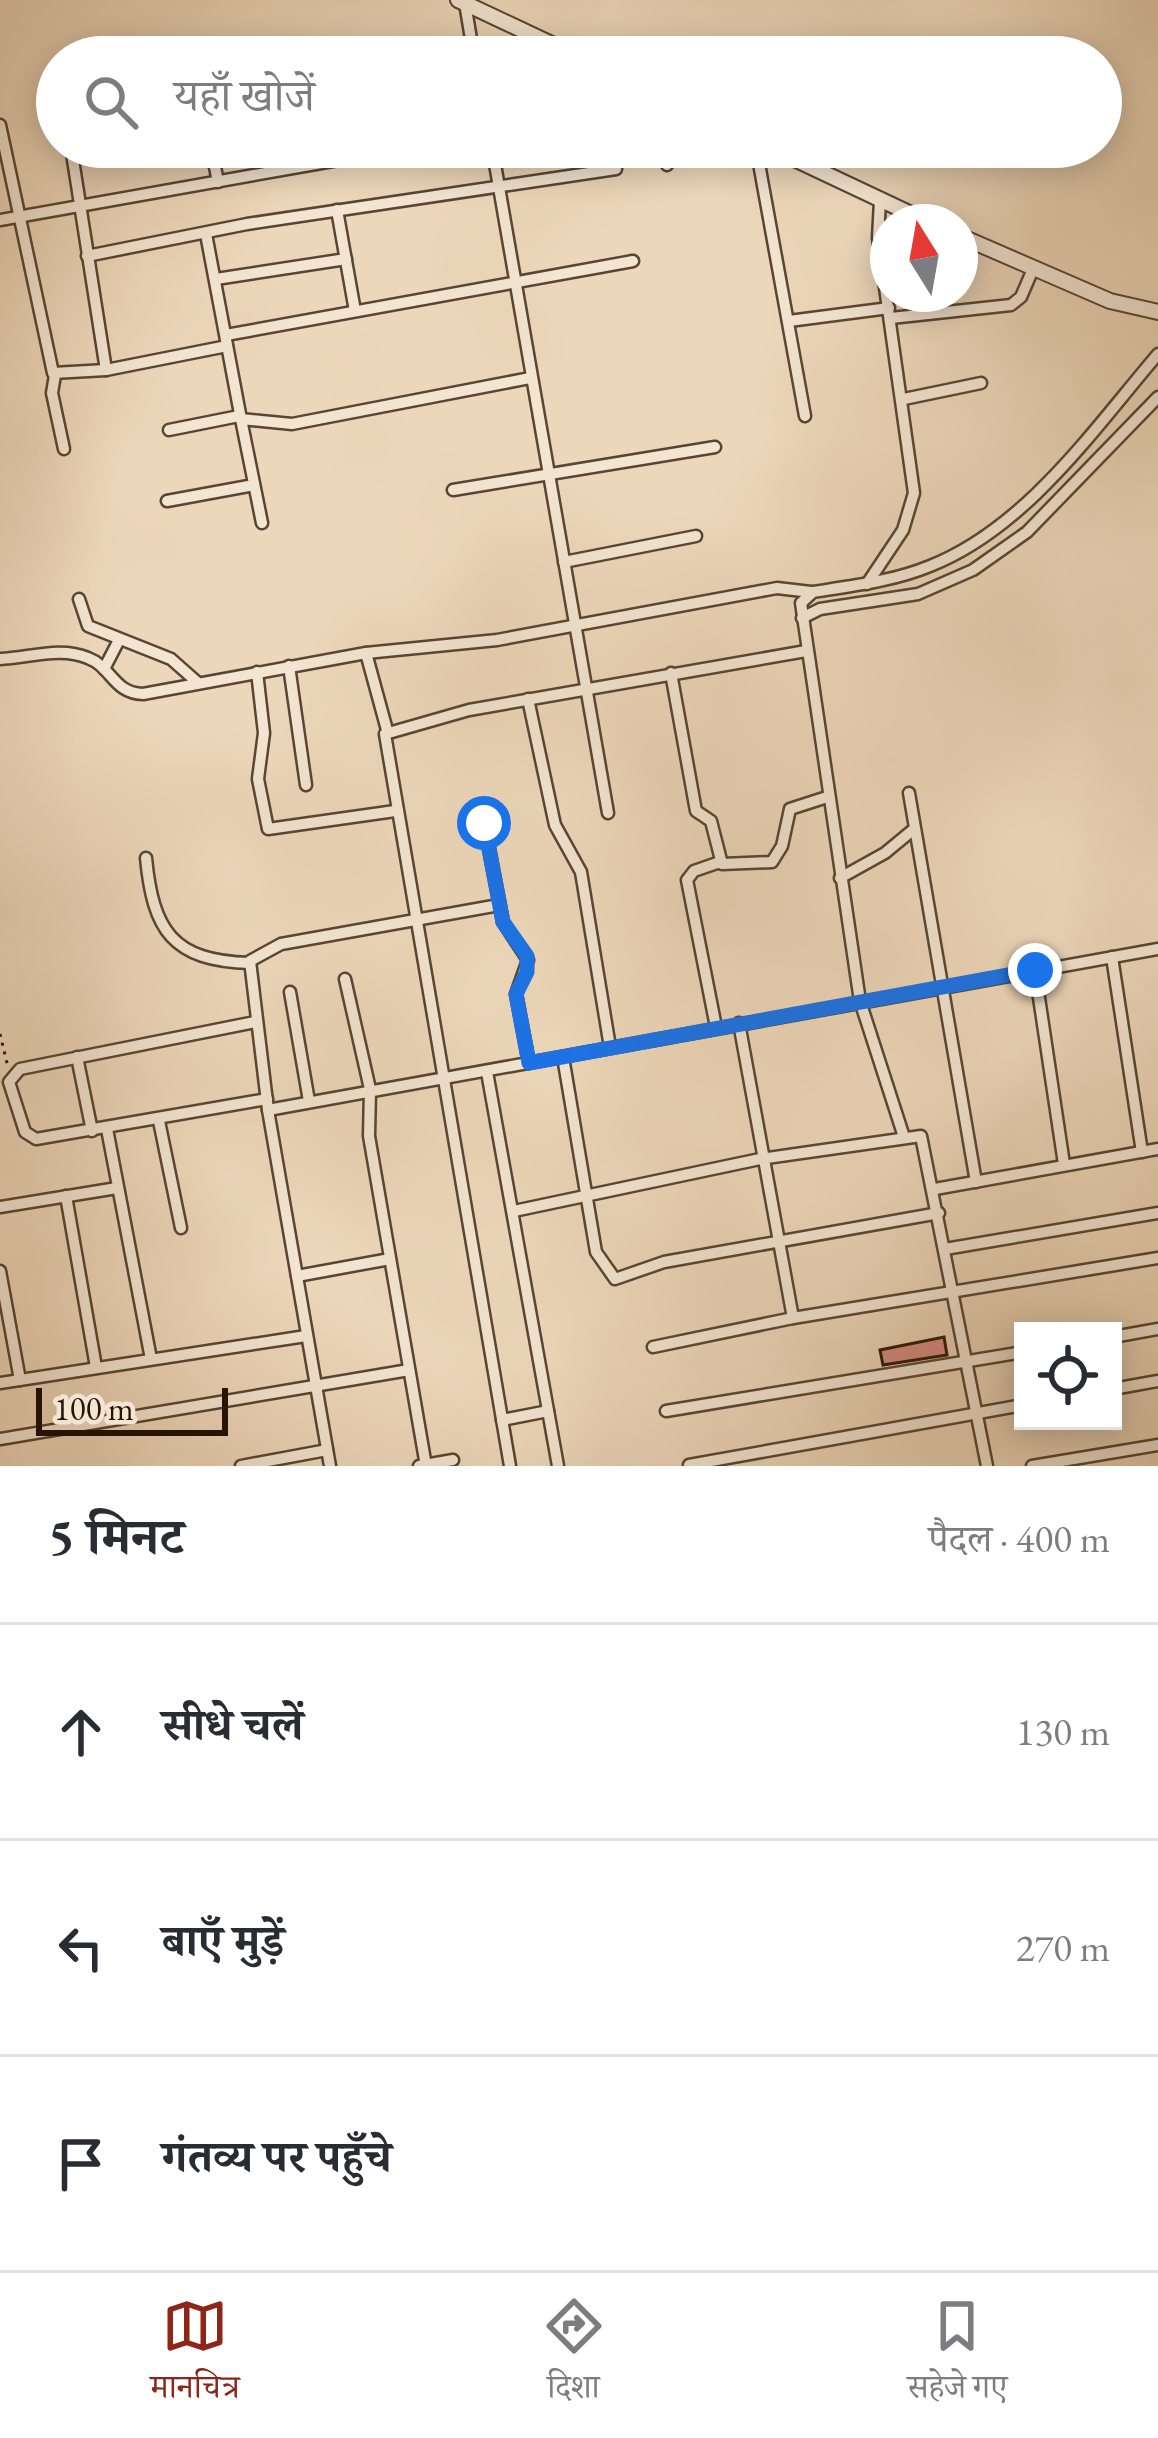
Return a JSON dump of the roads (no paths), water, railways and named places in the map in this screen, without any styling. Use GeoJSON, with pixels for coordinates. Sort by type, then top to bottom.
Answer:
{"type":"FeatureCollection","features":[{"type":"Feature","properties":{"kind":"street"},"geometry":{"type":"LineString","coordinates":[[462,2],[469,36]]}},
{"type":"Feature","properties":{"kind":"street"},"geometry":{"type":"LineString","coordinates":[[462,2],[534,36]]}},
{"type":"Feature","properties":{"kind":"street"},"geometry":{"type":"LineString","coordinates":[[0,125],[55,375],[52,393],[64,449]]}},
{"type":"Feature","properties":{"kind":"street"},"geometry":{"type":"LineString","coordinates":[[74,168],[106,370]]}},
{"type":"Feature","properties":{"kind":"street"},"geometry":{"type":"LineString","coordinates":[[215,168],[218,182]]}},
{"type":"Feature","properties":{"kind":"street"},"geometry":{"type":"LineString","coordinates":[[0,220],[298,168]]}},
{"type":"Feature","properties":{"kind":"street"},"geometry":{"type":"LineString","coordinates":[[495,168],[608,813]]}},
{"type":"Feature","properties":{"kind":"street"},"geometry":{"type":"LineString","coordinates":[[759,168],[805,416]]}},
{"type":"Feature","properties":{"kind":"street"},"geometry":{"type":"LineString","coordinates":[[812,168],[887,204]]}},
{"type":"Feature","properties":{"kind":"street"},"geometry":{"type":"LineString","coordinates":[[87,256],[337,210],[616,169]]}},
{"type":"Feature","properties":{"kind":"street"},"geometry":{"type":"LineString","coordinates":[[867,584],[903,530],[913,503],[904,399],[878,238],[880,201]]}},
{"type":"Feature","properties":{"kind":"street"},"geometry":{"type":"LineString","coordinates":[[337,210],[356,311]]}},
{"type":"Feature","properties":{"kind":"street"},"geometry":{"type":"LineString","coordinates":[[206,234],[262,523]]}},
{"type":"Feature","properties":{"kind":"street"},"geometry":{"type":"LineString","coordinates":[[978,244],[1110,301],[1158,312]]}},
{"type":"Feature","properties":{"kind":"street"},"geometry":{"type":"LineString","coordinates":[[216,279],[346,259]]}},
{"type":"Feature","properties":{"kind":"street"},"geometry":{"type":"LineString","coordinates":[[55,375],[106,370],[356,311],[633,261]]}},
{"type":"Feature","properties":{"kind":"street"},"geometry":{"type":"LineString","coordinates":[[789,321],[1011,305],[1021,297],[1033,269]]}},
{"type":"Feature","properties":{"kind":"street"},"geometry":{"type":"LineString","coordinates":[[0,659],[71,653],[104,669],[117,686],[136,694],[366,653],[497,640],[777,588],[814,592],[867,584],[946,560],[1009,517],[1158,354]]}},
{"type":"Feature","properties":{"kind":"street"},"geometry":{"type":"LineString","coordinates":[[170,430],[240,417],[292,424],[530,378]]}},
{"type":"Feature","properties":{"kind":"street"},"geometry":{"type":"LineString","coordinates":[[904,399],[981,382]]}},
{"type":"Feature","properties":{"kind":"street"},"geometry":{"type":"LineString","coordinates":[[802,618],[820,609],[918,594],[973,570],[1027,532],[1158,397]]}},
{"type":"Feature","properties":{"kind":"street"},"geometry":{"type":"LineString","coordinates":[[453,490],[715,447]]}},
{"type":"Feature","properties":{"kind":"street"},"geometry":{"type":"LineString","coordinates":[[166,501],[254,485]]}},
{"type":"Feature","properties":{"kind":"street"},"geometry":{"type":"LineString","coordinates":[[564,562],[696,536]]}},
{"type":"Feature","properties":{"kind":"street"},"geometry":{"type":"LineString","coordinates":[[814,592],[801,603],[826,797],[860,1001],[904,1137]]}},
{"type":"Feature","properties":{"kind":"street"},"geometry":{"type":"LineString","coordinates":[[80,599],[82,621],[171,659],[197,682]]}},
{"type":"Feature","properties":{"kind":"street"},"geometry":{"type":"LineString","coordinates":[[104,669],[119,640]]}},
{"type":"Feature","properties":{"kind":"street"},"geometry":{"type":"LineString","coordinates":[[387,730],[585,688],[806,651]]}},
{"type":"Feature","properties":{"kind":"street"},"geometry":{"type":"LineString","coordinates":[[366,653],[387,730],[395,811],[446,1079],[510,1466]]}},
{"type":"Feature","properties":{"kind":"street"},"geometry":{"type":"LineString","coordinates":[[289,666],[306,785]]}},
{"type":"Feature","properties":{"kind":"street"},"geometry":{"type":"LineString","coordinates":[[257,671],[264,733],[258,779],[268,829],[395,811]]}},
{"type":"Feature","properties":{"kind":"street"},"geometry":{"type":"LineString","coordinates":[[671,673],[696,811],[711,821],[720,862]]}},
{"type":"Feature","properties":{"kind":"street"},"geometry":{"type":"LineString","coordinates":[[528,699],[555,825],[581,872],[610,1047]]}},
{"type":"Feature","properties":{"kind":"street"},"geometry":{"type":"LineString","coordinates":[[909,793],[976,1182]]}},
{"type":"Feature","properties":{"kind":"street"},"geometry":{"type":"LineString","coordinates":[[716,1027],[687,888],[694,872],[720,862],[772,862],[782,846],[790,809],[826,797]]}},
{"type":"Feature","properties":{"kind":"street"},"geometry":{"type":"LineString","coordinates":[[484,823],[506,928],[527,956],[527,972],[516,994],[529,1063]]}},
{"type":"Feature","properties":{"kind":"street"},"geometry":{"type":"LineString","coordinates":[[840,878],[914,830]]}},
{"type":"Feature","properties":{"kind":"street"},"geometry":{"type":"LineString","coordinates":[[146,858],[152,905],[166,932],[204,960],[250,962],[264,949],[281,944],[499,905]]}},
{"type":"Feature","properties":{"kind":"street"},"geometry":{"type":"LineString","coordinates":[[255,1022],[20,1069],[10,1076],[19,1118],[29,1137],[309,1101],[1158,950]]}},
{"type":"Feature","properties":{"kind":"street"},"geometry":{"type":"LineString","coordinates":[[1112,957],[1142,1152]]}},
{"type":"Feature","properties":{"kind":"street"},"geometry":{"type":"LineString","coordinates":[[250,962],[267,1105],[330,1466]]}},
{"type":"Feature","properties":{"kind":"street"},"geometry":{"type":"LineString","coordinates":[[1035,970],[1064,1165]]}},
{"type":"Feature","properties":{"kind":"street"},"geometry":{"type":"LineString","coordinates":[[345,979],[370,1089],[369,1136],[424,1466],[453,1460]]}},
{"type":"Feature","properties":{"kind":"street"},"geometry":{"type":"LineString","coordinates":[[290,992],[309,1101]]}},
{"type":"Feature","properties":{"kind":"street"},"geometry":{"type":"LineString","coordinates":[[739,1023],[760,1159],[793,1318]]}},
{"type":"Feature","properties":{"kind":"street"},"geometry":{"type":"LineString","coordinates":[[77,1057],[92,1131]]}},
{"type":"Feature","properties":{"kind":"street"},"geometry":{"type":"LineString","coordinates":[[563,1058],[596,1252],[615,1280],[643,1267],[939,1213]]}},
{"type":"Feature","properties":{"kind":"street"},"geometry":{"type":"LineString","coordinates":[[487,1072],[558,1466]]}},
{"type":"Feature","properties":{"kind":"street"},"geometry":{"type":"LineString","coordinates":[[159,1120],[181,1228]]}},
{"type":"Feature","properties":{"kind":"street"},"geometry":{"type":"LineString","coordinates":[[107,1129],[151,1359]]}},
{"type":"Feature","properties":{"kind":"street"},"geometry":{"type":"LineString","coordinates":[[514,1211],[760,1159],[924,1137],[986,1466]]}},
{"type":"Feature","properties":{"kind":"street"},"geometry":{"type":"LineString","coordinates":[[935,1189],[1158,1149]]}},
{"type":"Feature","properties":{"kind":"street"},"geometry":{"type":"LineString","coordinates":[[0,1207],[117,1188]]}},
{"type":"Feature","properties":{"kind":"street"},"geometry":{"type":"LineString","coordinates":[[66,1196],[96,1367]]}},
{"type":"Feature","properties":{"kind":"street"},"geometry":{"type":"LineString","coordinates":[[945,1249],[1158,1213]]}},
{"type":"Feature","properties":{"kind":"street"},"geometry":{"type":"LineString","coordinates":[[653,1347],[793,1318],[1158,1258]]}},
{"type":"Feature","properties":{"kind":"street"},"geometry":{"type":"LineString","coordinates":[[297,1276],[390,1259]]}},
{"type":"Feature","properties":{"kind":"street"},"geometry":{"type":"LineString","coordinates":[[0,1271],[20,1380]]}},
{"type":"Feature","properties":{"kind":"street"},"geometry":{"type":"LineString","coordinates":[[1122,1335],[1158,1329]]}},
{"type":"Feature","properties":{"kind":"street"},"geometry":{"type":"LineString","coordinates":[[0,1383],[306,1336]]}},
{"type":"Feature","properties":{"kind":"street"},"geometry":{"type":"LineString","coordinates":[[666,1411],[1014,1353]]}},
{"type":"Feature","properties":{"kind":"street"},"geometry":{"type":"LineString","coordinates":[[0,1439],[409,1370]]}},
{"type":"Feature","properties":{"kind":"street"},"geometry":{"type":"LineString","coordinates":[[1122,1388],[1158,1382]]}},
{"type":"Feature","properties":{"kind":"street"},"geometry":{"type":"LineString","coordinates":[[688,1465],[1014,1407]]}},
{"type":"Feature","properties":{"kind":"street"},"geometry":{"type":"LineString","coordinates":[[502,1420],[548,1411]]}},
{"type":"Feature","properties":{"kind":"street"},"geometry":{"type":"LineString","coordinates":[[1032,1466],[1158,1445]]}},
{"type":"Feature","properties":{"kind":"street"},"geometry":{"type":"LineString","coordinates":[[242,1466],[326,1450]]}}]}
